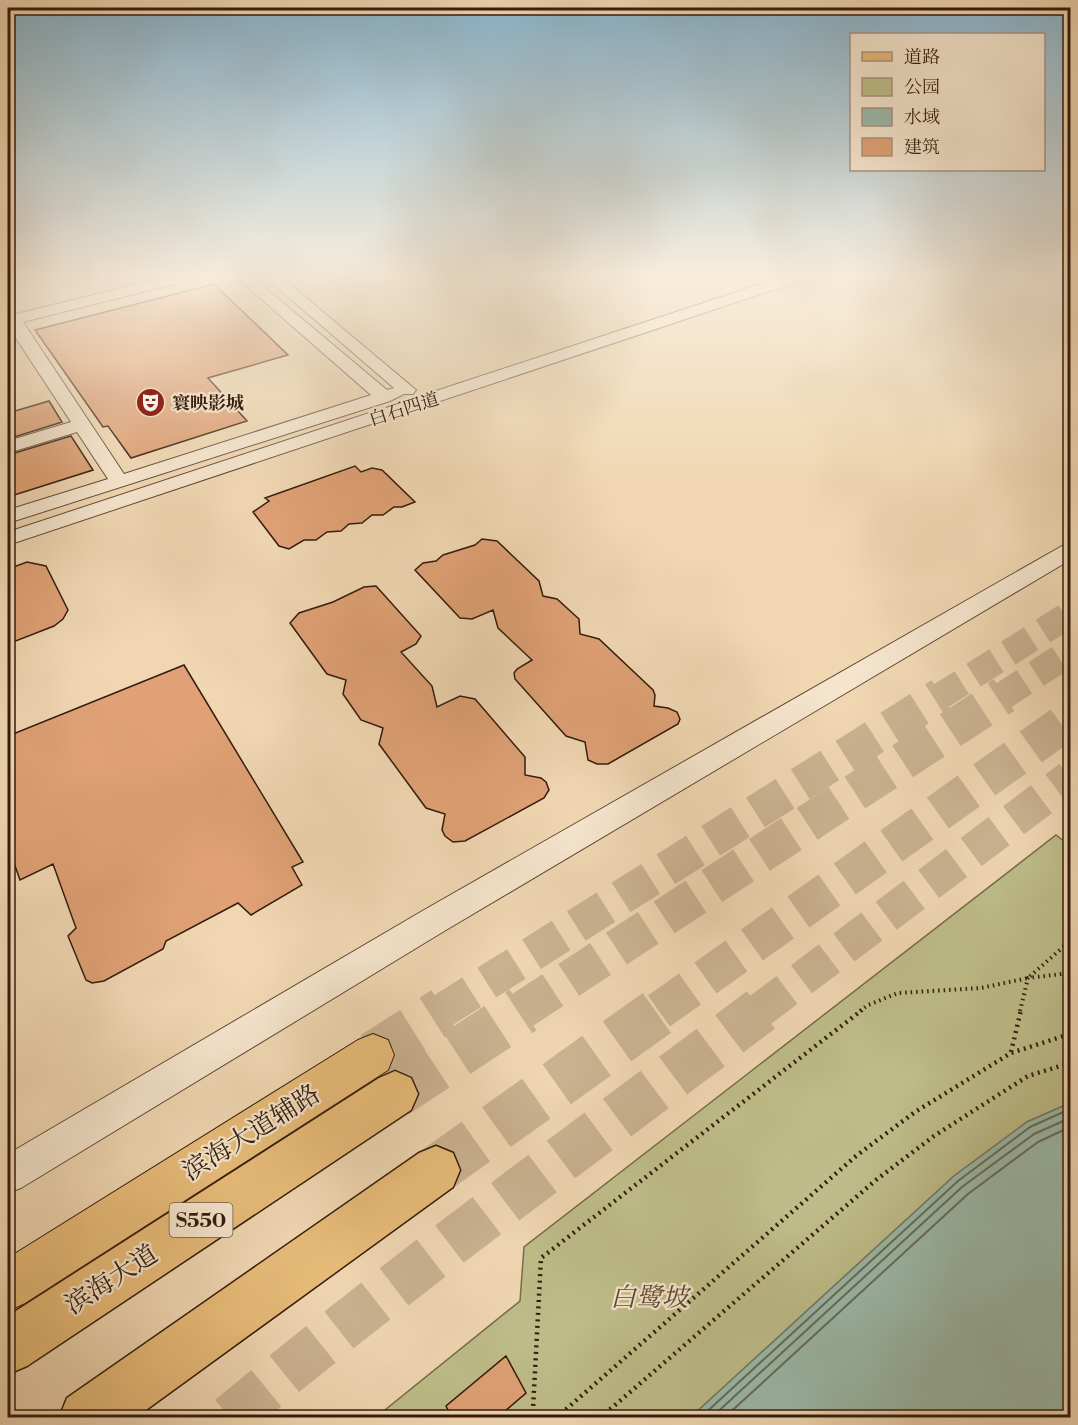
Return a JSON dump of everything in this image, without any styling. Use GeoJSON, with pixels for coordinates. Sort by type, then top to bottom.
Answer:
{"type":"FeatureCollection","features":[{"type":"Feature","properties":{"kind":"highway","name":"滨海大道"},"geometry":{"type":"LineString","coordinates":[[8,1347],[384,1074]]}},
{"type":"Feature","properties":{"kind":"highway"},"geometry":{"type":"LineString","coordinates":[[87,1418],[436,1170]]}},
{"type":"Feature","properties":{"kind":"main road","name":"滨海大道辅路"},"geometry":{"type":"LineString","coordinates":[[8,1286],[384,1074]]}},
{"type":"Feature","properties":{"kind":"street"},"geometry":{"type":"LineString","coordinates":[[27,342],[120,481]]}},
{"type":"Feature","properties":{"kind":"street"},"geometry":{"type":"LineString","coordinates":[[320,342],[384,397]]}},
{"type":"Feature","properties":{"kind":"street"},"geometry":{"type":"LineString","coordinates":[[350,342],[407,390]]}},
{"type":"Feature","properties":{"kind":"street","name":"白石四道"},"geometry":{"type":"LineString","coordinates":[[8,517],[551,342]]}},
{"type":"Feature","properties":{"kind":"street","name":"白石四道"},"geometry":{"type":"LineString","coordinates":[[8,539],[600,342]]}},
{"type":"Feature","properties":{"kind":"street"},"geometry":{"type":"LineString","coordinates":[[8,447],[83,424]]}},
{"type":"Feature","properties":{"kind":"street"},"geometry":{"type":"LineString","coordinates":[[8,1175],[435,920],[1071,551]]}},
{"type":"Feature","properties":{"kind":"path"},"geometry":{"type":"LineString","coordinates":[[1011,1053],[1028,978],[1071,941]]}},
{"type":"Feature","properties":{"kind":"path"},"geometry":{"type":"LineString","coordinates":[[529,1418],[532,1409],[541,1258],[868,1005],[898,993],[981,988],[1028,978],[1071,973]]}},
{"type":"Feature","properties":{"kind":"path"},"geometry":{"type":"LineString","coordinates":[[556,1418],[856,1156],[915,1112],[1011,1053],[1071,1034]]}},
{"type":"Feature","properties":{"kind":"path"},"geometry":{"type":"LineString","coordinates":[[600,1418],[876,1180],[926,1143],[1028,1076],[1071,1063]]}},
{"type":"Feature","properties":{"kind":"green space","name":"白鹭坡"},"geometry":{"type":"Polygon","coordinates":[[[1056,835],[1070,846],[1070,1103],[1027,1122],[954,1176],[691,1417],[375,1418],[520,1301],[524,1247],[1056,835]]]}},
{"type":"Feature","properties":{"kind":"water"},"geometry":{"type":"Polygon","coordinates":[[[1070,1103],[1070,1417],[691,1417],[954,1176],[1027,1122],[1070,1103]]]}},
{"type":"Feature","properties":{"kind":"building"},"geometry":{"type":"Polygon","coordinates":[[[44,342],[275,342],[288,355],[208,378],[247,421],[131,458],[108,426],[103,427],[44,342]]]}},
{"type":"Feature","properties":{"kind":"building"},"geometry":{"type":"Polygon","coordinates":[[[49,401],[62,422],[8,439],[8,413],[49,401]]]}},
{"type":"Feature","properties":{"kind":"building"},"geometry":{"type":"Polygon","coordinates":[[[71,436],[93,470],[8,497],[8,455],[71,436]]]}},
{"type":"Feature","properties":{"kind":"building"},"geometry":{"type":"Polygon","coordinates":[[[355,466],[361,472],[372,468],[382,470],[415,502],[402,507],[394,507],[383,515],[372,515],[362,523],[349,524],[341,531],[327,532],[316,540],[304,540],[289,549],[279,546],[253,512],[269,501],[265,498],[355,466]]]}},
{"type":"Feature","properties":{"kind":"building"},"geometry":{"type":"Polygon","coordinates":[[[482,539],[497,541],[539,581],[543,596],[557,599],[579,619],[580,634],[599,639],[653,690],[654,706],[677,712],[680,719],[678,724],[608,764],[597,764],[588,760],[585,742],[566,736],[515,679],[514,673],[517,669],[532,660],[498,628],[493,610],[472,619],[460,618],[415,570],[423,563],[436,561],[443,555],[475,545],[482,539]]]}},
{"type":"Feature","properties":{"kind":"building"},"geometry":{"type":"Polygon","coordinates":[[[27,562],[46,566],[68,610],[63,619],[54,626],[8,644],[8,569],[27,562]]]}},
{"type":"Feature","properties":{"kind":"building"},"geometry":{"type":"Polygon","coordinates":[[[376,586],[421,636],[416,644],[401,652],[432,686],[437,707],[460,696],[475,699],[525,757],[525,775],[541,778],[546,782],[549,790],[544,798],[465,841],[453,842],[445,836],[442,830],[445,814],[426,808],[379,744],[383,728],[361,720],[343,694],[346,680],[327,674],[290,623],[299,613],[333,602],[364,587],[376,586]]]}},
{"type":"Feature","properties":{"kind":"building"},"geometry":{"type":"Polygon","coordinates":[[[184,665],[303,862],[292,867],[302,885],[251,915],[238,903],[166,941],[163,949],[104,981],[92,983],[86,980],[68,936],[76,928],[53,864],[20,880],[8,846],[8,736],[184,665]]]}},
{"type":"Feature","properties":{"kind":"building"},"geometry":{"type":"Polygon","coordinates":[[[506,1356],[526,1393],[497,1418],[452,1418],[446,1406],[506,1356]]]}},
{"type":"Feature","properties":{"kind":"tunnel"},"geometry":{"type":"LineString","coordinates":[[939,697],[1070,614]]}},
{"type":"Feature","properties":{"kind":"tunnel"},"geometry":{"type":"LineString","coordinates":[[1001,697],[1070,652]]}},
{"type":"Feature","properties":{"kind":"tunnel"},"geometry":{"type":"LineString","coordinates":[[442,1011],[941,695]]}},
{"type":"Feature","properties":{"kind":"tunnel"},"geometry":{"type":"LineString","coordinates":[[521,1011],[1004,695]]}},
{"type":"Feature","properties":{"kind":"tunnel"},"geometry":{"type":"LineString","coordinates":[[659,1011],[1070,719]]}},
{"type":"Feature","properties":{"kind":"tunnel"},"geometry":{"type":"LineString","coordinates":[[759,1011],[1070,778]]}},
{"type":"Feature","properties":{"kind":"tunnel"},"geometry":{"type":"LineString","coordinates":[[373,1055],[444,1010]]}},
{"type":"Feature","properties":{"kind":"tunnel"},"geometry":{"type":"LineString","coordinates":[[395,1094],[523,1010]]}},
{"type":"Feature","properties":{"kind":"tunnel"},"geometry":{"type":"LineString","coordinates":[[436,1170],[661,1010]]}},
{"type":"Feature","properties":{"kind":"tunnel"},"geometry":{"type":"LineString","coordinates":[[230,1418],[426,1262],[761,1010]]}},
{"type":"Feature","properties":{"kind":"place","name":"寰映影城"},"geometry":{"type":"Point","coordinates":[151,403]}}]}
